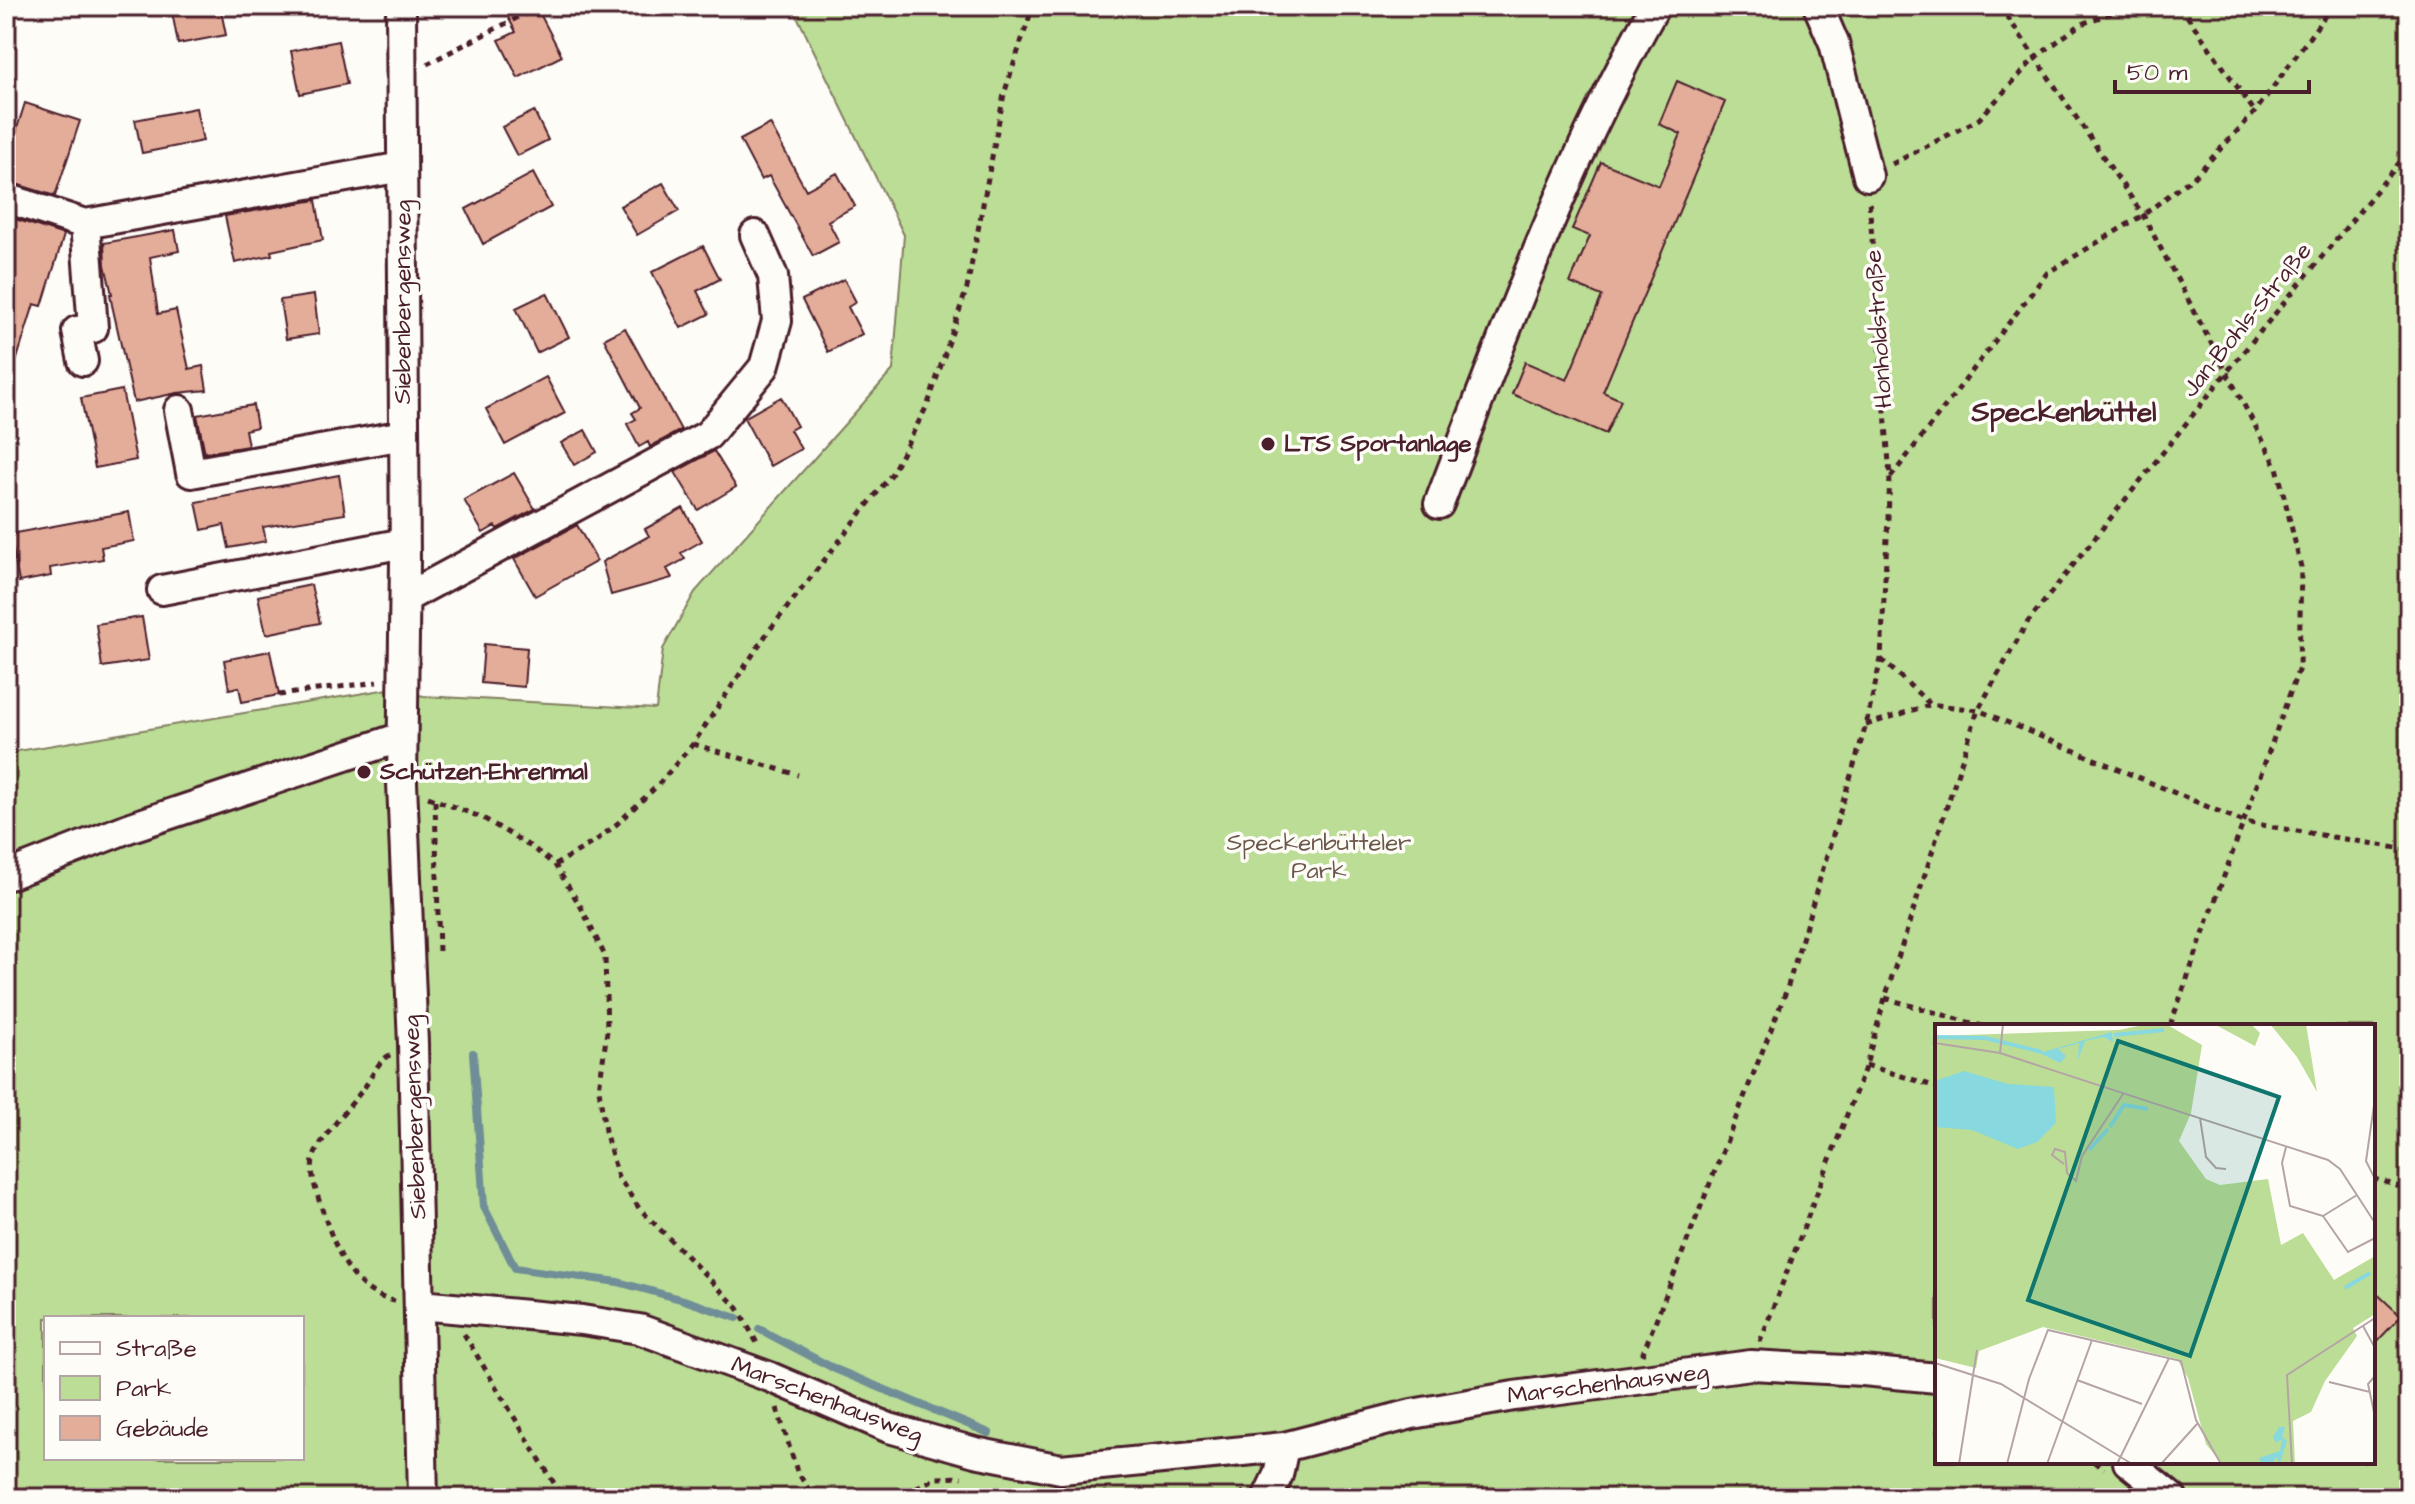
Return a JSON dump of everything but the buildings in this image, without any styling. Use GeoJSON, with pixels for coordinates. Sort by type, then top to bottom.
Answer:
{"type":"FeatureCollection","features":[{"type":"Feature","properties":{"kind":"street","name":"Siebenbergensweg"},"geometry":{"type":"LineString","coordinates":[[401,6],[405,598],[402,783],[413,1044],[433,1306],[423,1498]]}},
{"type":"Feature","properties":{"kind":"street"},"geometry":{"type":"LineString","coordinates":[[1439,504],[1545,229],[1604,100],[1655,6]]}},
{"type":"Feature","properties":{"kind":"street"},"geometry":{"type":"LineString","coordinates":[[1818,6],[1834,43],[1868,176]]}},
{"type":"Feature","properties":{"kind":"street"},"geometry":{"type":"LineString","coordinates":[[6,198],[85,224],[402,167]]}},
{"type":"Feature","properties":{"kind":"street"},"geometry":{"type":"LineString","coordinates":[[83,361],[77,331],[93,328],[85,224]]}},
{"type":"Feature","properties":{"kind":"street"},"geometry":{"type":"LineString","coordinates":[[405,598],[708,435],[764,367],[777,321],[773,276],[755,235]]}},
{"type":"Feature","properties":{"kind":"street"},"geometry":{"type":"LineString","coordinates":[[179,410],[191,473],[404,435]]}},
{"type":"Feature","properties":{"kind":"street"},"geometry":{"type":"LineString","coordinates":[[162,590],[404,543]]}},
{"type":"Feature","properties":{"kind":"street"},"geometry":{"type":"LineString","coordinates":[[6,876],[131,827],[402,737]]}},
{"type":"Feature","properties":{"kind":"street","name":"Marschenhausweg"},"geometry":{"type":"LineString","coordinates":[[433,1306],[582,1320],[639,1329],[770,1377],[889,1428],[975,1452],[1061,1469],[1284,1447],[1412,1414],[1514,1396],[1751,1365],[1935,1378]]}},
{"type":"Feature","properties":{"kind":"street"},"geometry":{"type":"LineString","coordinates":[[1267,1498],[1278,1475],[1284,1447]]}},
{"type":"Feature","properties":{"kind":"street"},"geometry":{"type":"LineString","coordinates":[[2130,1464],[2172,1498]]}},
{"type":"Feature","properties":{"kind":"path"},"geometry":{"type":"LineString","coordinates":[[401,78],[540,6]]}},
{"type":"Feature","properties":{"kind":"path"},"geometry":{"type":"LineString","coordinates":[[555,865],[597,840],[656,787],[693,744],[768,632],[891,475],[928,404],[967,288],[1004,94],[1033,6]]}},
{"type":"Feature","properties":{"kind":"path"},"geometry":{"type":"LineString","coordinates":[[2000,6],[2143,215],[2277,467],[2301,567],[2299,668],[2171,1024]]}},
{"type":"Feature","properties":{"kind":"path"},"geometry":{"type":"LineString","coordinates":[[1868,176],[1979,119],[2035,58],[2081,24],[2131,6]]}},
{"type":"Feature","properties":{"kind":"path"},"geometry":{"type":"LineString","coordinates":[[2180,6],[2255,112]]}},
{"type":"Feature","properties":{"kind":"path"},"geometry":{"type":"LineString","coordinates":[[1890,477],[2047,273],[2143,215],[2196,175],[2255,112],[2332,6]]}},
{"type":"Feature","properties":{"kind":"path","name":"Jan-Bohls-Straße"},"geometry":{"type":"LineString","coordinates":[[1751,1365],[1866,1065],[1978,710],[2027,623],[2227,372],[2409,151]]}},
{"type":"Feature","properties":{"kind":"path","name":"Honholdstraße"},"geometry":{"type":"LineString","coordinates":[[1632,1379],[1787,989],[1866,725],[1881,659],[1890,477],[1868,176]]}},
{"type":"Feature","properties":{"kind":"path"},"geometry":{"type":"LineString","coordinates":[[1881,659],[1930,704]]}},
{"type":"Feature","properties":{"kind":"path"},"geometry":{"type":"LineString","coordinates":[[279,695],[403,679]]}},
{"type":"Feature","properties":{"kind":"path"},"geometry":{"type":"LineString","coordinates":[[1866,725],[1930,704],[1978,710],[2244,822],[2409,850]]}},
{"type":"Feature","properties":{"kind":"path"},"geometry":{"type":"LineString","coordinates":[[693,744],[798,775]]}},
{"type":"Feature","properties":{"kind":"path"},"geometry":{"type":"LineString","coordinates":[[402,783],[435,801],[483,818],[533,848],[555,865],[581,907],[605,956],[607,1031],[599,1089],[605,1131],[618,1177],[639,1208],[738,1308],[762,1353],[797,1471],[814,1498]]}},
{"type":"Feature","properties":{"kind":"path"},"geometry":{"type":"LineString","coordinates":[[1885,998],[1975,1024]]}},
{"type":"Feature","properties":{"kind":"path"},"geometry":{"type":"LineString","coordinates":[[413,1044],[384,1058],[322,1142],[313,1160],[313,1182],[332,1240],[342,1261],[354,1276],[379,1298],[433,1306],[563,1498]]}},
{"type":"Feature","properties":{"kind":"path"},"geometry":{"type":"LineString","coordinates":[[1866,1065],[1935,1086]]}},
{"type":"Feature","properties":{"kind":"path"},"geometry":{"type":"LineString","coordinates":[[2375,1179],[2409,1190]]}},
{"type":"Feature","properties":{"kind":"green space","name":"Speckenbütteler Park"},"geometry":{"type":"Polygon","coordinates":[[[792,6],[2409,6],[2409,1498],[6,1498],[6,753],[388,689],[424,696],[656,709],[663,649],[695,592],[893,370],[904,235],[792,6]]]}},
{"type":"Feature","properties":{"kind":"waterway"},"geometry":{"type":"LineString","coordinates":[[473,1053],[484,1207],[515,1268],[618,1282],[737,1318]]}},
{"type":"Feature","properties":{"kind":"waterway"},"geometry":{"type":"LineString","coordinates":[[759,1329],[835,1369],[989,1433]]}},
{"type":"Feature","properties":{"kind":"waterway"},"geometry":{"type":"LineString","coordinates":[[980,1498],[981,1491]]}},
{"type":"Feature","properties":{"kind":"place","name":"LTS Sportanlage"},"geometry":{"type":"Point","coordinates":[1268,444]}},
{"type":"Feature","properties":{"kind":"place","name":"Schützen-Ehrenmal"},"geometry":{"type":"Point","coordinates":[364,772]}},
{"type":"Feature","properties":{"kind":"district","name":"Speckenbüttel"},"geometry":{"type":"Point","coordinates":[2064,412]}}]}
